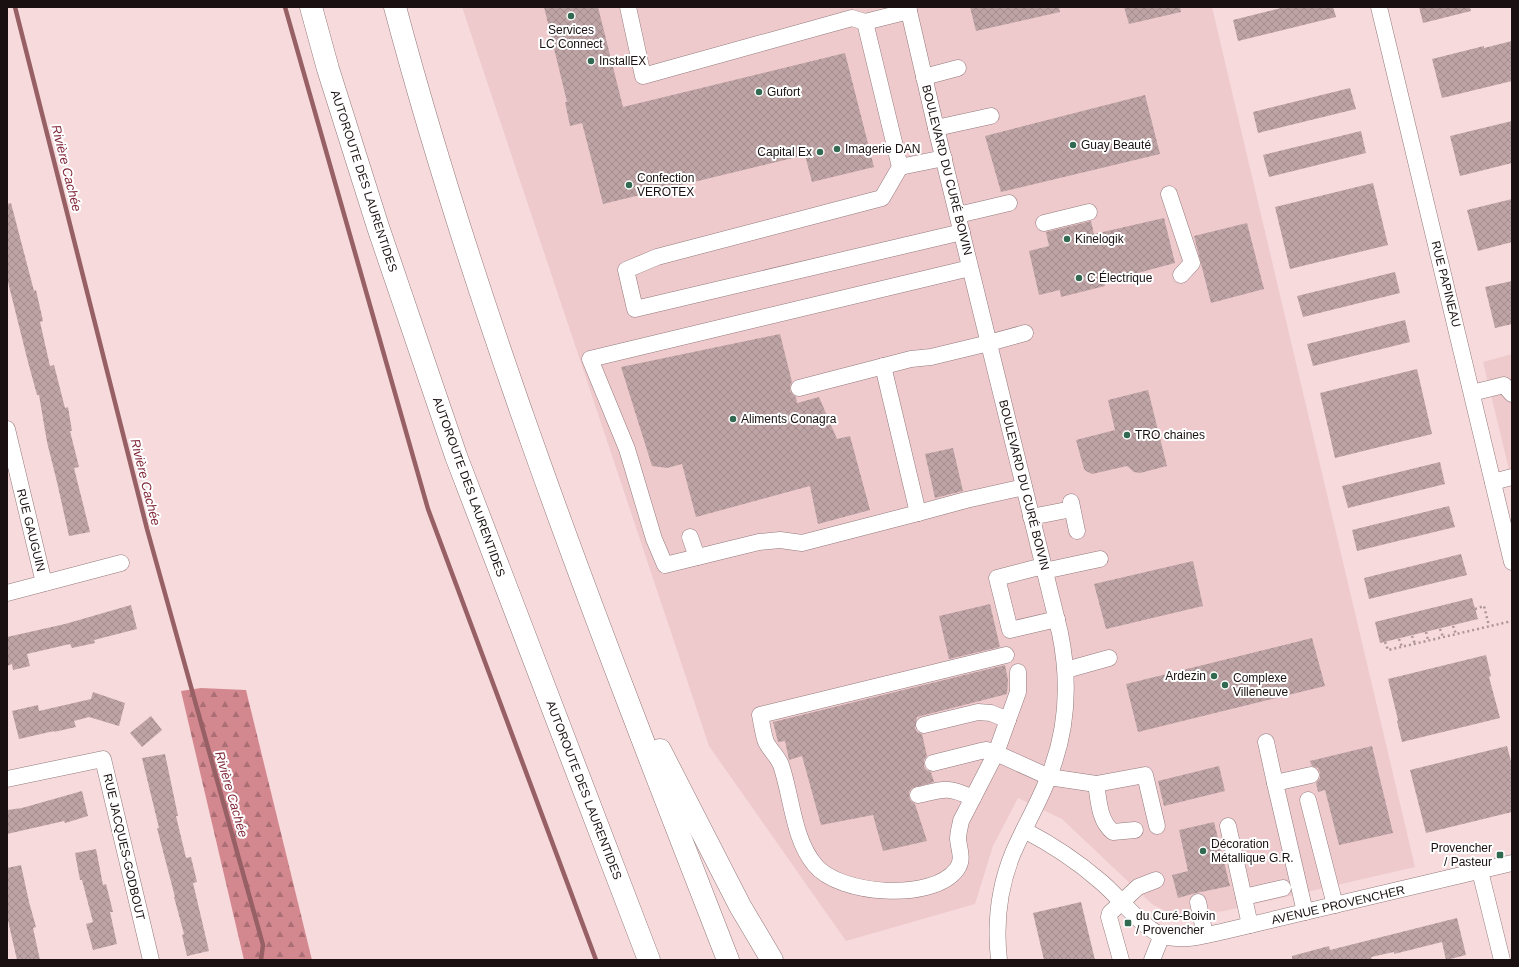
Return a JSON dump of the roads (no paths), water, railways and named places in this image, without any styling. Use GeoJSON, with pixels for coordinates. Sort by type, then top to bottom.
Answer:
{"type":"FeatureCollection","features":[{"type":"Feature","properties":{"kind":"highway","name":"AUTOROUTE DES LAURENTIDES"},"geometry":{"type":"LineString","coordinates":[[310,7],[366,190],[412,332],[454,449],[649,960]]}},
{"type":"Feature","properties":{"kind":"highway"},"geometry":{"type":"LineString","coordinates":[[395,7],[428,126],[475,279],[534,452],[728,960]]}},
{"type":"Feature","properties":{"kind":"highway"},"geometry":{"type":"LineString","coordinates":[[606,643],[740,906],[772,960]]}},
{"type":"Feature","properties":{"kind":"street"},"geometry":{"type":"LineString","coordinates":[[628,7],[643,76],[852,18],[865,22],[908,9]]}},
{"type":"Feature","properties":{"kind":"street","name":"RUE PAPINEAU"},"geometry":{"type":"LineString","coordinates":[[1379,7],[1512,562]]}},
{"type":"Feature","properties":{"kind":"street","name":"BOULEVARD DU CURÉ BOIVIN"},"geometry":{"type":"LineString","coordinates":[[908,9],[970,268],[990,343],[1031,518],[1057,619],[1066,670],[1064,720],[1061,740],[1049,777],[1013,852],[1003,883],[998,913],[998,960]]}},
{"type":"Feature","properties":{"kind":"street"},"geometry":{"type":"LineString","coordinates":[[865,22],[900,167],[882,198],[657,257],[626,270],[635,309],[962,232]]}},
{"type":"Feature","properties":{"kind":"street"},"geometry":{"type":"LineString","coordinates":[[924,77],[958,68]]}},
{"type":"Feature","properties":{"kind":"street"},"geometry":{"type":"LineString","coordinates":[[936,128],[991,116]]}},
{"type":"Feature","properties":{"kind":"street"},"geometry":{"type":"LineString","coordinates":[[900,167],[944,158]]}},
{"type":"Feature","properties":{"kind":"street"},"geometry":{"type":"LineString","coordinates":[[1169,194],[1192,263],[1181,275]]}},
{"type":"Feature","properties":{"kind":"street"},"geometry":{"type":"LineString","coordinates":[[958,215],[1009,203]]}},
{"type":"Feature","properties":{"kind":"street"},"geometry":{"type":"LineString","coordinates":[[1044,223],[1089,212]]}},
{"type":"Feature","properties":{"kind":"street"},"geometry":{"type":"LineString","coordinates":[[970,268],[590,359],[627,449],[654,539],[665,565],[759,542],[780,540],[802,543],[1024,486]]}},
{"type":"Feature","properties":{"kind":"street"},"geometry":{"type":"LineString","coordinates":[[798,388],[911,359],[931,357],[1025,333]]}},
{"type":"Feature","properties":{"kind":"street"},"geometry":{"type":"LineString","coordinates":[[883,366],[918,514]]}},
{"type":"Feature","properties":{"kind":"street"},"geometry":{"type":"LineString","coordinates":[[1472,393],[1504,385],[1512,394]]}},
{"type":"Feature","properties":{"kind":"street","name":"RUE GAUGUIN"},"geometry":{"type":"LineString","coordinates":[[7,429],[44,583]]}},
{"type":"Feature","properties":{"kind":"street"},"geometry":{"type":"LineString","coordinates":[[1493,482],[1512,477]]}},
{"type":"Feature","properties":{"kind":"street"},"geometry":{"type":"LineString","coordinates":[[1031,518],[1072,505],[1077,531]]}},
{"type":"Feature","properties":{"kind":"street"},"geometry":{"type":"LineString","coordinates":[[690,537],[697,557]]}},
{"type":"Feature","properties":{"kind":"street"},"geometry":{"type":"LineString","coordinates":[[1057,619],[1010,630],[997,578],[1044,568],[1100,559]]}},
{"type":"Feature","properties":{"kind":"street"},"geometry":{"type":"LineString","coordinates":[[7,593],[120,563]]}},
{"type":"Feature","properties":{"kind":"street"},"geometry":{"type":"LineString","coordinates":[[1006,655],[760,715],[766,742],[780,764],[798,832],[807,855],[823,874],[861,887],[895,891],[929,886],[942,882],[950,876],[958,867],[961,854],[958,841],[958,832],[961,822],[996,753],[1018,692],[1018,672]]}},
{"type":"Feature","properties":{"kind":"street"},"geometry":{"type":"LineString","coordinates":[[1066,670],[1109,658]]}},
{"type":"Feature","properties":{"kind":"street"},"geometry":{"type":"LineString","coordinates":[[924,725],[978,712],[990,713],[1008,720]]}},
{"type":"Feature","properties":{"kind":"street"},"geometry":{"type":"LineString","coordinates":[[1266,742],[1274,783],[1305,912]]}},
{"type":"Feature","properties":{"kind":"street"},"geometry":{"type":"LineString","coordinates":[[932,763],[987,750],[1049,777],[1096,784],[1145,775],[1156,826]]}},
{"type":"Feature","properties":{"kind":"street","name":"RUE JACQUES-GODBOUT"},"geometry":{"type":"LineString","coordinates":[[7,779],[103,759],[151,960]]}},
{"type":"Feature","properties":{"kind":"street"},"geometry":{"type":"LineString","coordinates":[[1274,783],[1312,775]]}},
{"type":"Feature","properties":{"kind":"street"},"geometry":{"type":"LineString","coordinates":[[1096,784],[1103,820],[1107,827],[1113,832],[1135,830]]}},
{"type":"Feature","properties":{"kind":"street"},"geometry":{"type":"LineString","coordinates":[[918,795],[944,789],[951,789],[973,798]]}},
{"type":"Feature","properties":{"kind":"street"},"geometry":{"type":"LineString","coordinates":[[1308,800],[1335,905]]}},
{"type":"Feature","properties":{"kind":"street"},"geometry":{"type":"LineString","coordinates":[[1228,826],[1250,925]]}},
{"type":"Feature","properties":{"kind":"street"},"geometry":{"type":"LineString","coordinates":[[1024,830],[1068,856],[1101,881],[1146,926],[1162,935],[1152,960]]}},
{"type":"Feature","properties":{"kind":"street","name":"AVENUE PROVENCHER"},"geometry":{"type":"LineString","coordinates":[[1162,935],[1180,938],[1205,935],[1512,863]]}},
{"type":"Feature","properties":{"kind":"street"},"geometry":{"type":"LineString","coordinates":[[1480,871],[1502,960]]}},
{"type":"Feature","properties":{"kind":"street"},"geometry":{"type":"LineString","coordinates":[[1121,960],[1109,917],[1110,913],[1138,887],[1156,880]]}},
{"type":"Feature","properties":{"kind":"street"},"geometry":{"type":"LineString","coordinates":[[1244,897],[1283,888]]}},
{"type":"Feature","properties":{"kind":"street"},"geometry":{"type":"LineString","coordinates":[[1198,902],[1205,935]]}},
{"type":"Feature","properties":{"kind":"waterway","name":"Rivière Cachée"},"geometry":{"type":"LineString","coordinates":[[15,7],[147,529],[263,945],[261,960]]}},
{"type":"Feature","properties":{"kind":"waterway"},"geometry":{"type":"LineString","coordinates":[[285,7],[428,509],[596,960]]}},
{"type":"Feature","properties":{"kind":"place","name":"Services LC Connect"},"geometry":{"type":"Point","coordinates":[571,16]}},
{"type":"Feature","properties":{"kind":"place","name":"InstallEX"},"geometry":{"type":"Point","coordinates":[591,61]}},
{"type":"Feature","properties":{"kind":"place","name":"Gufort"},"geometry":{"type":"Point","coordinates":[759,92]}},
{"type":"Feature","properties":{"kind":"place","name":"Guay Beauté"},"geometry":{"type":"Point","coordinates":[1073,145]}},
{"type":"Feature","properties":{"kind":"place","name":"Imagerie DAN"},"geometry":{"type":"Point","coordinates":[837,149]}},
{"type":"Feature","properties":{"kind":"place","name":"Capital Ex"},"geometry":{"type":"Point","coordinates":[820,152]}},
{"type":"Feature","properties":{"kind":"place","name":"Confection VEROTEX"},"geometry":{"type":"Point","coordinates":[629,185]}},
{"type":"Feature","properties":{"kind":"place","name":"Kinelogik"},"geometry":{"type":"Point","coordinates":[1067,239]}},
{"type":"Feature","properties":{"kind":"place","name":"C Électrique"},"geometry":{"type":"Point","coordinates":[1079,278]}},
{"type":"Feature","properties":{"kind":"place","name":"Aliments Conagra"},"geometry":{"type":"Point","coordinates":[733,419]}},
{"type":"Feature","properties":{"kind":"place","name":"TRO chaines"},"geometry":{"type":"Point","coordinates":[1127,435]}},
{"type":"Feature","properties":{"kind":"place","name":"Ardezin"},"geometry":{"type":"Point","coordinates":[1214,676]}},
{"type":"Feature","properties":{"kind":"place","name":"Complexe Villeneuve"},"geometry":{"type":"Point","coordinates":[1225,685]}},
{"type":"Feature","properties":{"kind":"place","name":"Décoration Métallique G.R."},"geometry":{"type":"Point","coordinates":[1203,851]}},
{"type":"Feature","properties":{"kind":"place","name":"Provencher / Pasteur"},"geometry":{"type":"Point","coordinates":[1500,855]}},
{"type":"Feature","properties":{"kind":"place","name":"du Curé-Boivin / Provencher"},"geometry":{"type":"Point","coordinates":[1128,923]}}]}
